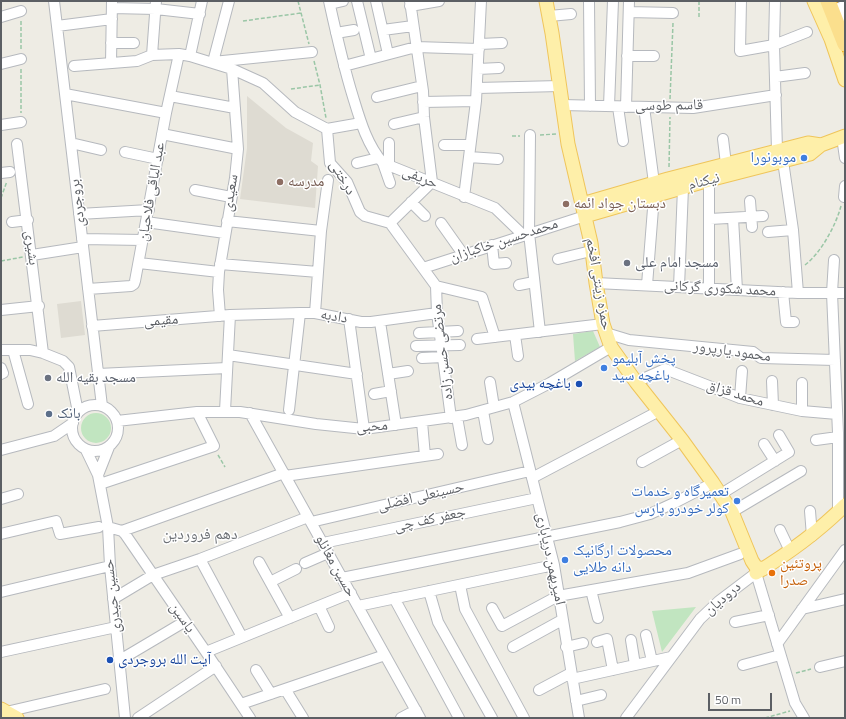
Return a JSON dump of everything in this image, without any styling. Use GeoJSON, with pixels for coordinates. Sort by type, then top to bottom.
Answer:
{"type":"FeatureCollection","features":[{"type":"Feature","properties":{"kind":"highway"},"geometry":{"type":"LineString","coordinates":[[828,1],[839,42]]}},
{"type":"Feature","properties":{"kind":"main road","name":"حمزه زینتی افخم"},"geometry":{"type":"LineString","coordinates":[[546,1],[568,144],[591,243],[596,283],[605,328],[611,347],[721,494],[732,512],[752,561],[759,571]]}},
{"type":"Feature","properties":{"kind":"main road"},"geometry":{"type":"LineString","coordinates":[[814,1],[839,42],[845,80]]}},
{"type":"Feature","properties":{"kind":"main road","name":"نیکنام"},"geometry":{"type":"LineString","coordinates":[[583,210],[654,189],[683,188],[780,156],[808,143],[821,145],[843,137]]}},
{"type":"Feature","properties":{"kind":"main road","name":"نیکنام"},"geometry":{"type":"LineString","coordinates":[[654,189],[668,179],[726,164],[780,156]]}},
{"type":"Feature","properties":{"kind":"main road","name":"درودیان"},"geometry":{"type":"LineString","coordinates":[[759,571],[790,552],[812,536],[842,509]]}},
{"type":"Feature","properties":{"kind":"street","name":"بروجردی"},"geometry":{"type":"LineString","coordinates":[[54,1],[102,406]]}},
{"type":"Feature","properties":{"kind":"street"},"geometry":{"type":"LineString","coordinates":[[190,56],[202,1]]}},
{"type":"Feature","properties":{"kind":"street"},"geometry":{"type":"LineString","coordinates":[[213,62],[230,1]]}},
{"type":"Feature","properties":{"kind":"street"},"geometry":{"type":"LineString","coordinates":[[343,1],[330,2],[344,66],[361,123],[384,162],[390,183]]}},
{"type":"Feature","properties":{"kind":"street"},"geometry":{"type":"LineString","coordinates":[[357,1],[370,59]]}},
{"type":"Feature","properties":{"kind":"street"},"geometry":{"type":"LineString","coordinates":[[376,1],[388,54]]}},
{"type":"Feature","properties":{"kind":"street"},"geometry":{"type":"LineString","coordinates":[[439,1],[410,4],[422,86],[424,117],[432,182],[390,223],[436,286],[482,297],[495,337]]}},
{"type":"Feature","properties":{"kind":"street"},"geometry":{"type":"LineString","coordinates":[[464,197],[476,101],[480,46],[481,1]]}},
{"type":"Feature","properties":{"kind":"street"},"geometry":{"type":"LineString","coordinates":[[589,1],[590,106]]}},
{"type":"Feature","properties":{"kind":"street"},"geometry":{"type":"LineString","coordinates":[[613,1],[618,107],[623,142]]}},
{"type":"Feature","properties":{"kind":"street"},"geometry":{"type":"LineString","coordinates":[[618,107],[627,56],[629,1]]}},
{"type":"Feature","properties":{"kind":"street"},"geometry":{"type":"LineString","coordinates":[[741,1],[740,51],[774,45],[807,32]]}},
{"type":"Feature","properties":{"kind":"street"},"geometry":{"type":"LineString","coordinates":[[776,1],[774,45],[780,156],[794,230],[798,293]]}},
{"type":"Feature","properties":{"kind":"street"},"geometry":{"type":"LineString","coordinates":[[836,1],[845,23]]}},
{"type":"Feature","properties":{"kind":"street"},"geometry":{"type":"LineString","coordinates":[[111,63],[112,4],[156,5],[200,14]]}},
{"type":"Feature","properties":{"kind":"street"},"geometry":{"type":"LineString","coordinates":[[152,56],[156,5]]}},
{"type":"Feature","properties":{"kind":"street"},"geometry":{"type":"LineString","coordinates":[[1,17],[20,12]]}},
{"type":"Feature","properties":{"kind":"street"},"geometry":{"type":"LineString","coordinates":[[629,12],[673,13]]}},
{"type":"Feature","properties":{"kind":"street"},"geometry":{"type":"LineString","coordinates":[[549,16],[571,14]]}},
{"type":"Feature","properties":{"kind":"street"},"geometry":{"type":"LineString","coordinates":[[57,26],[112,19]]}},
{"type":"Feature","properties":{"kind":"street"},"geometry":{"type":"LineString","coordinates":[[383,30],[413,26]]}},
{"type":"Feature","properties":{"kind":"street"},"geometry":{"type":"LineString","coordinates":[[336,34],[354,30]]}},
{"type":"Feature","properties":{"kind":"street"},"geometry":{"type":"LineString","coordinates":[[111,43],[134,43]]}},
{"type":"Feature","properties":{"kind":"street"},"geometry":{"type":"LineString","coordinates":[[344,66],[416,47],[480,46],[502,43]]}},
{"type":"Feature","properties":{"kind":"street"},"geometry":{"type":"LineString","coordinates":[[213,62],[312,52]]}},
{"type":"Feature","properties":{"kind":"street"},"geometry":{"type":"LineString","coordinates":[[74,66],[137,61],[152,56],[179,54],[190,56],[213,62],[262,83],[295,112],[326,129],[361,123]]}},
{"type":"Feature","properties":{"kind":"street","name":"عبد الباقی فلاحیان"},"geometry":{"type":"LineString","coordinates":[[88,289],[131,286],[135,281],[166,113],[179,54]]}},
{"type":"Feature","properties":{"kind":"street"},"geometry":{"type":"LineString","coordinates":[[627,56],[654,56]]}},
{"type":"Feature","properties":{"kind":"street"},"geometry":{"type":"LineString","coordinates":[[1,64],[21,59]]}},
{"type":"Feature","properties":{"kind":"street"},"geometry":{"type":"LineString","coordinates":[[478,69],[499,68]]}},
{"type":"Feature","properties":{"kind":"street","name":"سعیدی"},"geometry":{"type":"LineString","coordinates":[[225,411],[228,355],[225,316],[218,290],[219,268],[235,178],[238,149],[232,70]]}},
{"type":"Feature","properties":{"kind":"street"},"geometry":{"type":"LineString","coordinates":[[775,77],[805,73]]}},
{"type":"Feature","properties":{"kind":"street"},"geometry":{"type":"LineString","coordinates":[[377,97],[422,86]]}},
{"type":"Feature","properties":{"kind":"street"},"geometry":{"type":"LineString","coordinates":[[477,88],[560,86]]}},
{"type":"Feature","properties":{"kind":"street"},"geometry":{"type":"LineString","coordinates":[[65,94],[166,113]]}},
{"type":"Feature","properties":{"kind":"street","name":"قاسم طوسی"},"geometry":{"type":"LineString","coordinates":[[562,105],[693,108],[776,95]]}},
{"type":"Feature","properties":{"kind":"street"},"geometry":{"type":"LineString","coordinates":[[170,96],[235,108]]}},
{"type":"Feature","properties":{"kind":"street"},"geometry":{"type":"LineString","coordinates":[[423,102],[476,101]]}},
{"type":"Feature","properties":{"kind":"street"},"geometry":{"type":"LineString","coordinates":[[644,107],[654,189],[647,285]]}},
{"type":"Feature","properties":{"kind":"street"},"geometry":{"type":"LineString","coordinates":[[394,124],[424,117]]}},
{"type":"Feature","properties":{"kind":"street"},"geometry":{"type":"LineString","coordinates":[[1,125],[22,122]]}},
{"type":"Feature","properties":{"kind":"street","name":"درختی"},"geometry":{"type":"LineString","coordinates":[[326,129],[330,163],[347,182],[360,212],[365,216],[390,223]]}},
{"type":"Feature","properties":{"kind":"street"},"geometry":{"type":"LineString","coordinates":[[162,134],[238,149]]}},
{"type":"Feature","properties":{"kind":"street"},"geometry":{"type":"LineString","coordinates":[[530,135],[526,234],[540,332]]}},
{"type":"Feature","properties":{"kind":"street"},"geometry":{"type":"LineString","coordinates":[[843,137],[845,158]]}},
{"type":"Feature","properties":{"kind":"street"},"geometry":{"type":"LineString","coordinates":[[723,139],[726,164]]}},
{"type":"Feature","properties":{"kind":"street"},"geometry":{"type":"LineString","coordinates":[[71,143],[101,150]]}},
{"type":"Feature","properties":{"kind":"street"},"geometry":{"type":"LineString","coordinates":[[384,162],[389,143]]}},
{"type":"Feature","properties":{"kind":"street","name":"بشیری"},"geometry":{"type":"LineString","coordinates":[[17,144],[44,353]]}},
{"type":"Feature","properties":{"kind":"street"},"geometry":{"type":"LineString","coordinates":[[444,145],[470,145]]}},
{"type":"Feature","properties":{"kind":"street"},"geometry":{"type":"LineString","coordinates":[[125,152],[158,159]]}},
{"type":"Feature","properties":{"kind":"street"},"geometry":{"type":"LineString","coordinates":[[469,157],[498,158]]}},
{"type":"Feature","properties":{"kind":"street"},"geometry":{"type":"LineString","coordinates":[[357,163],[384,162]]}},
{"type":"Feature","properties":{"kind":"street","name":"حریفی"},"geometry":{"type":"LineString","coordinates":[[384,162],[464,197],[495,208],[526,234]]}},
{"type":"Feature","properties":{"kind":"street"},"geometry":{"type":"LineString","coordinates":[[315,313],[321,231],[328,180]]}},
{"type":"Feature","properties":{"kind":"street"},"geometry":{"type":"LineString","coordinates":[[709,180],[709,289]]}},
{"type":"Feature","properties":{"kind":"street"},"geometry":{"type":"LineString","coordinates":[[844,197],[845,186]]}},
{"type":"Feature","properties":{"kind":"street"},"geometry":{"type":"LineString","coordinates":[[680,287],[683,188]]}},
{"type":"Feature","properties":{"kind":"street"},"geometry":{"type":"LineString","coordinates":[[196,190],[231,197]]}},
{"type":"Feature","properties":{"kind":"street"},"geometry":{"type":"LineString","coordinates":[[750,201],[752,222]]}},
{"type":"Feature","properties":{"kind":"street"},"geometry":{"type":"LineString","coordinates":[[411,202],[425,216]]}},
{"type":"Feature","properties":{"kind":"street"},"geometry":{"type":"LineString","coordinates":[[79,214],[148,210]]}},
{"type":"Feature","properties":{"kind":"street","name":"محمدحسین خاکبازان"},"geometry":{"type":"LineString","coordinates":[[423,268],[526,234],[583,210]]}},
{"type":"Feature","properties":{"kind":"street"},"geometry":{"type":"LineString","coordinates":[[710,219],[733,218],[752,222],[763,216]]}},
{"type":"Feature","properties":{"kind":"street"},"geometry":{"type":"LineString","coordinates":[[733,218],[737,290]]}},
{"type":"Feature","properties":{"kind":"street"},"geometry":{"type":"LineString","coordinates":[[12,222],[28,220]]}},
{"type":"Feature","properties":{"kind":"street"},"geometry":{"type":"LineString","coordinates":[[227,221],[321,231]]}},
{"type":"Feature","properties":{"kind":"street"},"geometry":{"type":"LineString","coordinates":[[146,222],[225,233]]}},
{"type":"Feature","properties":{"kind":"street"},"geometry":{"type":"LineString","coordinates":[[441,224],[463,254]]}},
{"type":"Feature","properties":{"kind":"street"},"geometry":{"type":"LineString","coordinates":[[768,232],[794,230]]}},
{"type":"Feature","properties":{"kind":"street"},"geometry":{"type":"LineString","coordinates":[[32,256],[83,243],[143,240]]}},
{"type":"Feature","properties":{"kind":"street"},"geometry":{"type":"LineString","coordinates":[[492,245],[494,264],[506,263]]}},
{"type":"Feature","properties":{"kind":"street"},"geometry":{"type":"LineString","coordinates":[[558,259],[591,251]]}},
{"type":"Feature","properties":{"kind":"street"},"geometry":{"type":"LineString","coordinates":[[834,260],[832,293],[835,360],[841,396],[837,414],[840,434],[842,509]]}},
{"type":"Feature","properties":{"kind":"street"},"geometry":{"type":"LineString","coordinates":[[139,263],[318,272]]}},
{"type":"Feature","properties":{"kind":"street"},"geometry":{"type":"LineString","coordinates":[[519,285],[534,282]]}},
{"type":"Feature","properties":{"kind":"street","name":"محمد شکوری گرکانی"},"geometry":{"type":"LineString","coordinates":[[596,283],[798,293],[845,293]]}},
{"type":"Feature","properties":{"kind":"street","name":"مرتضی حسن زاده"},"geometry":{"type":"LineString","coordinates":[[436,286],[437,313],[441,346],[454,417],[462,445]]}},
{"type":"Feature","properties":{"kind":"street"},"geometry":{"type":"LineString","coordinates":[[783,292],[786,322],[794,322]]}},
{"type":"Feature","properties":{"kind":"street"},"geometry":{"type":"LineString","coordinates":[[1,310],[38,306]]}},
{"type":"Feature","properties":{"kind":"street"},"geometry":{"type":"LineString","coordinates":[[290,410],[300,313]]}},
{"type":"Feature","properties":{"kind":"street","name":"دادبه"},"geometry":{"type":"LineString","coordinates":[[225,316],[315,313],[361,322],[380,322],[437,313]]}},
{"type":"Feature","properties":{"kind":"street","name":"مقیمی"},"geometry":{"type":"LineString","coordinates":[[92,326],[225,316]]}},
{"type":"Feature","properties":{"kind":"street"},"geometry":{"type":"LineString","coordinates":[[349,319],[364,429]]}},
{"type":"Feature","properties":{"kind":"street"},"geometry":{"type":"LineString","coordinates":[[380,322],[396,425]]}},
{"type":"Feature","properties":{"kind":"street"},"geometry":{"type":"LineString","coordinates":[[477,339],[540,332],[605,328]]}},
{"type":"Feature","properties":{"kind":"street","name":"محمود یارپرور"},"geometry":{"type":"LineString","coordinates":[[605,328],[629,340],[753,352],[761,358],[835,360]]}},
{"type":"Feature","properties":{"kind":"street"},"geometry":{"type":"LineString","coordinates":[[419,332],[458,331]]}},
{"type":"Feature","properties":{"kind":"street"},"geometry":{"type":"LineString","coordinates":[[515,335],[518,356]]}},
{"type":"Feature","properties":{"kind":"street"},"geometry":{"type":"LineString","coordinates":[[416,346],[460,344]]}},
{"type":"Feature","properties":{"kind":"street","name":"محبی"},"geometry":{"type":"LineString","coordinates":[[118,421],[197,412],[225,411],[250,413],[316,424],[364,429],[422,422],[483,411],[513,402],[550,383],[611,347]]}},
{"type":"Feature","properties":{"kind":"street"},"geometry":{"type":"LineString","coordinates":[[1,350],[30,350],[44,353],[63,361],[68,366],[78,412],[72,429],[76,441],[86,450],[94,451],[109,447],[114,442],[119,428],[118,421],[109,409],[96,405],[89,406],[78,412]]}},
{"type":"Feature","properties":{"kind":"street"},"geometry":{"type":"LineString","coordinates":[[13,350],[28,404]]}},
{"type":"Feature","properties":{"kind":"street"},"geometry":{"type":"LineString","coordinates":[[228,355],[357,374]]}},
{"type":"Feature","properties":{"kind":"street"},"geometry":{"type":"LineString","coordinates":[[422,358],[443,357]]}},
{"type":"Feature","properties":{"kind":"street"},"geometry":{"type":"LineString","coordinates":[[1,368],[3,373],[1,374]]}},
{"type":"Feature","properties":{"kind":"street"},"geometry":{"type":"LineString","coordinates":[[98,374],[227,368]]}},
{"type":"Feature","properties":{"kind":"street","name":"محمد قزاق"},"geometry":{"type":"LineString","coordinates":[[636,382],[665,369],[740,398],[802,411],[837,414]]}},
{"type":"Feature","properties":{"kind":"street"},"geometry":{"type":"LineString","coordinates":[[388,374],[408,371]]}},
{"type":"Feature","properties":{"kind":"street"},"geometry":{"type":"LineString","coordinates":[[740,398],[742,371]]}},
{"type":"Feature","properties":{"kind":"street"},"geometry":{"type":"LineString","coordinates":[[772,381],[773,405]]}},
{"type":"Feature","properties":{"kind":"street"},"geometry":{"type":"LineString","coordinates":[[490,382],[494,407]]}},
{"type":"Feature","properties":{"kind":"street"},"geometry":{"type":"LineString","coordinates":[[802,383],[802,411]]}},
{"type":"Feature","properties":{"kind":"street"},"geometry":{"type":"LineString","coordinates":[[374,394],[391,391]]}},
{"type":"Feature","properties":{"kind":"street","name":"امیربهمن دریاباری"},"geometry":{"type":"LineString","coordinates":[[513,402],[554,565],[566,647],[579,718]]}},
{"type":"Feature","properties":{"kind":"street","name":"حسینعلی افضلی"},"geometry":{"type":"LineString","coordinates":[[113,599],[153,575],[309,519],[531,475],[659,410]]}},
{"type":"Feature","properties":{"kind":"street"},"geometry":{"type":"LineString","coordinates":[[483,411],[488,439]]}},
{"type":"Feature","properties":{"kind":"street"},"geometry":{"type":"LineString","coordinates":[[99,480],[214,446],[197,412]]}},
{"type":"Feature","properties":{"kind":"street","name":"حسین مغانلو"},"geometry":{"type":"LineString","coordinates":[[250,413],[418,714]]}},
{"type":"Feature","properties":{"kind":"street"},"geometry":{"type":"LineString","coordinates":[[422,422],[426,456]]}},
{"type":"Feature","properties":{"kind":"street"},"geometry":{"type":"LineString","coordinates":[[1,450],[54,436],[73,423]]}},
{"type":"Feature","properties":{"kind":"street"},"geometry":{"type":"LineString","coordinates":[[816,440],[840,434]]}},
{"type":"Feature","properties":{"kind":"street"},"geometry":{"type":"LineString","coordinates":[[721,494],[788,452],[779,435]]}},
{"type":"Feature","properties":{"kind":"street"},"geometry":{"type":"LineString","coordinates":[[54,436],[76,441]]}},
{"type":"Feature","properties":{"kind":"street"},"geometry":{"type":"LineString","coordinates":[[642,462],[682,440]]}},
{"type":"Feature","properties":{"kind":"street"},"geometry":{"type":"LineString","coordinates":[[764,444],[775,461]]}},
{"type":"Feature","properties":{"kind":"street"},"geometry":{"type":"LineString","coordinates":[[99,480],[109,447]]}},
{"type":"Feature","properties":{"kind":"street","name":"حسین حیدری"},"geometry":{"type":"LineString","coordinates":[[86,450],[99,480],[103,527],[110,566],[120,660],[114,688],[125,718]]}},
{"type":"Feature","properties":{"kind":"street"},"geometry":{"type":"LineString","coordinates":[[1,534],[56,521],[60,534],[103,527],[122,531],[284,474],[438,454]]}},
{"type":"Feature","properties":{"kind":"street"},"geometry":{"type":"LineString","coordinates":[[732,512],[801,470]]}},
{"type":"Feature","properties":{"kind":"street"},"geometry":{"type":"LineString","coordinates":[[342,578],[620,522],[650,514],[713,483]]}},
{"type":"Feature","properties":{"kind":"street"},"geometry":{"type":"LineString","coordinates":[[2,497],[18,494]]}},
{"type":"Feature","properties":{"kind":"street","name":"جعفر کف چی"},"geometry":{"type":"LineString","coordinates":[[323,543],[537,498]]}},
{"type":"Feature","properties":{"kind":"street"},"geometry":{"type":"LineString","coordinates":[[810,511],[812,536]]}},
{"type":"Feature","properties":{"kind":"street"},"geometry":{"type":"LineString","coordinates":[[780,530],[790,552]]}},
{"type":"Feature","properties":{"kind":"street","name":"یاسین"},"geometry":{"type":"LineString","coordinates":[[122,531],[216,666],[241,704],[246,717]]}},
{"type":"Feature","properties":{"kind":"street"},"geometry":{"type":"LineString","coordinates":[[777,644],[845,550]]}},
{"type":"Feature","properties":{"kind":"street"},"geometry":{"type":"LineString","coordinates":[[305,563],[328,553]]}},
{"type":"Feature","properties":{"kind":"street"},"geometry":{"type":"LineString","coordinates":[[492,608],[502,626],[558,596],[688,573],[740,554]]}},
{"type":"Feature","properties":{"kind":"street"},"geometry":{"type":"LineString","coordinates":[[200,559],[242,638]]}},
{"type":"Feature","properties":{"kind":"street"},"geometry":{"type":"LineString","coordinates":[[259,562],[290,618]]}},
{"type":"Feature","properties":{"kind":"street"},"geometry":{"type":"LineString","coordinates":[[358,606],[554,565]]}},
{"type":"Feature","properties":{"kind":"street"},"geometry":{"type":"LineString","coordinates":[[1,592],[110,566]]}},
{"type":"Feature","properties":{"kind":"street"},"geometry":{"type":"LineString","coordinates":[[270,582],[296,568]]}},
{"type":"Feature","properties":{"kind":"street","name":"حمزه زینتی افخم"},"geometry":{"type":"LineString","coordinates":[[759,571],[769,615],[786,675],[798,709],[804,718]]}},
{"type":"Feature","properties":{"kind":"street","name":"درودیان"},"geometry":{"type":"LineString","coordinates":[[626,718],[700,619],[718,601],[759,571]]}},
{"type":"Feature","properties":{"kind":"street"},"geometry":{"type":"LineString","coordinates":[[460,585],[464,609],[524,718]]}},
{"type":"Feature","properties":{"kind":"street"},"geometry":{"type":"LineString","coordinates":[[591,590],[598,618]]}},
{"type":"Feature","properties":{"kind":"street"},"geometry":{"type":"LineString","coordinates":[[429,591],[438,622],[492,718]]}},
{"type":"Feature","properties":{"kind":"street"},"geometry":{"type":"LineString","coordinates":[[206,652],[351,593]]}},
{"type":"Feature","properties":{"kind":"street"},"geometry":{"type":"LineString","coordinates":[[394,598],[458,715],[447,718]]}},
{"type":"Feature","properties":{"kind":"street"},"geometry":{"type":"LineString","coordinates":[[802,609],[845,599]]}},
{"type":"Feature","properties":{"kind":"street"},"geometry":{"type":"LineString","coordinates":[[319,606],[329,627]]}},
{"type":"Feature","properties":{"kind":"street"},"geometry":{"type":"LineString","coordinates":[[735,622],[769,615]]}},
{"type":"Feature","properties":{"kind":"street"},"geometry":{"type":"LineString","coordinates":[[513,647],[562,620]]}},
{"type":"Feature","properties":{"kind":"street"},"geometry":{"type":"LineString","coordinates":[[120,660],[184,622]]}},
{"type":"Feature","properties":{"kind":"street"},"geometry":{"type":"LineString","coordinates":[[1,652],[116,627]]}},
{"type":"Feature","properties":{"kind":"street"},"geometry":{"type":"LineString","coordinates":[[646,635],[652,661]]}},
{"type":"Feature","properties":{"kind":"street"},"geometry":{"type":"LineString","coordinates":[[597,642],[607,639],[613,670]]}},
{"type":"Feature","properties":{"kind":"street"},"geometry":{"type":"LineString","coordinates":[[631,640],[634,665]]}},
{"type":"Feature","properties":{"kind":"street"},"geometry":{"type":"LineString","coordinates":[[566,647],[583,643]]}},
{"type":"Feature","properties":{"kind":"street"},"geometry":{"type":"LineString","coordinates":[[241,704],[385,655]]}},
{"type":"Feature","properties":{"kind":"street"},"geometry":{"type":"LineString","coordinates":[[743,665],[780,655]]}},
{"type":"Feature","properties":{"kind":"street"},"geometry":{"type":"LineString","coordinates":[[539,690],[572,676],[613,670],[671,657]]}},
{"type":"Feature","properties":{"kind":"street"},"geometry":{"type":"LineString","coordinates":[[820,667],[845,661]]}},
{"type":"Feature","properties":{"kind":"street"},"geometry":{"type":"LineString","coordinates":[[138,718],[216,666]]}},
{"type":"Feature","properties":{"kind":"street"},"geometry":{"type":"LineString","coordinates":[[256,670],[271,694]]}},
{"type":"Feature","properties":{"kind":"street"},"geometry":{"type":"LineString","coordinates":[[8,713],[114,688]]}},
{"type":"Feature","properties":{"kind":"street"},"geometry":{"type":"LineString","coordinates":[[285,689],[303,718]]}},
{"type":"Feature","properties":{"kind":"street"},"geometry":{"type":"LineString","coordinates":[[576,701],[601,695]]}},
{"type":"Feature","properties":{"kind":"street"},"geometry":{"type":"LineString","coordinates":[[401,718],[418,714]]}},
{"type":"Feature","properties":{"kind":"path"},"geometry":{"type":"LineString","coordinates":[[298,1],[320,85],[325,111],[326,129]]}},
{"type":"Feature","properties":{"kind":"path"},"geometry":{"type":"LineString","coordinates":[[699,1],[699,17]]}},
{"type":"Feature","properties":{"kind":"path"},"geometry":{"type":"LineString","coordinates":[[20,12],[22,122]]}},
{"type":"Feature","properties":{"kind":"path"},"geometry":{"type":"LineString","coordinates":[[243,21],[301,13]]}},
{"type":"Feature","properties":{"kind":"path"},"geometry":{"type":"LineString","coordinates":[[668,179],[673,13]]}},
{"type":"Feature","properties":{"kind":"path"},"geometry":{"type":"LineString","coordinates":[[291,89],[320,85]]}},
{"type":"Feature","properties":{"kind":"path"},"geometry":{"type":"LineString","coordinates":[[1,198],[6,173]]}},
{"type":"Feature","properties":{"kind":"path"},"geometry":{"type":"LineString","coordinates":[[797,271],[811,261],[830,233],[838,218],[844,197]]}},
{"type":"Feature","properties":{"kind":"path"},"geometry":{"type":"LineString","coordinates":[[1,261],[32,256]]}},
{"type":"Feature","properties":{"kind":"path"},"geometry":{"type":"LineString","coordinates":[[214,446],[225,467]]}},
{"type":"Feature","properties":{"kind":"path"},"geometry":{"type":"LineString","coordinates":[[786,675],[820,667]]}},
{"type":"Feature","properties":{"kind":"path"},"geometry":{"type":"LineString","coordinates":[[765,718],[798,709]]}},
{"type":"Feature","properties":{"kind":"shaded area","name":"مدرسه"},"geometry":{"type":"Polygon","coordinates":[[[247,96],[286,128],[313,143],[311,161],[318,166],[315,208],[240,199],[247,148],[247,96]]]}},
{"type":"Feature","properties":{"kind":"shaded area"},"geometry":{"type":"Polygon","coordinates":[[[81,301],[85,335],[61,338],[57,304],[81,301]]]}},
{"type":"Feature","properties":{"kind":"green space"},"geometry":{"type":"Polygon","coordinates":[[[593,331],[600,347],[575,361],[573,334],[593,331]]]}},
{"type":"Feature","properties":{"kind":"green space"},"geometry":{"type":"Polygon","coordinates":[[[96,413],[106,418],[111,428],[106,438],[96,443],[86,438],[81,428],[86,418],[96,413]]]}},
{"type":"Feature","properties":{"kind":"green space"},"geometry":{"type":"Polygon","coordinates":[[[696,607],[662,652],[652,611],[696,607]]]}},
{"type":"Feature","properties":{"kind":"place","name":"موبونورا"},"geometry":{"type":"Point","coordinates":[804,158]}},
{"type":"Feature","properties":{"kind":"place","name":"مدرسه"},"geometry":{"type":"Point","coordinates":[280,182]}},
{"type":"Feature","properties":{"kind":"place","name":"دبستان جواد ائمه"},"geometry":{"type":"Point","coordinates":[566,204]}},
{"type":"Feature","properties":{"kind":"place","name":"مسجد امام علی"},"geometry":{"type":"Point","coordinates":[627,263]}},
{"type":"Feature","properties":{"kind":"place","name":"پخش آبلیمو باغچه سید"},"geometry":{"type":"Point","coordinates":[604,368]}},
{"type":"Feature","properties":{"kind":"place","name":"مسجد بقیه الله"},"geometry":{"type":"Point","coordinates":[48,378]}},
{"type":"Feature","properties":{"kind":"place","name":"باغچه بیدی"},"geometry":{"type":"Point","coordinates":[579,384]}},
{"type":"Feature","properties":{"kind":"place","name":"بانک"},"geometry":{"type":"Point","coordinates":[49,414]}},
{"type":"Feature","properties":{"kind":"place","name":"تعمیرگاه و خدمات کولر خودرو پارس"},"geometry":{"type":"Point","coordinates":[737,501]}},
{"type":"Feature","properties":{"kind":"place","name":"محصولات ارگانیک دانه طلایی"},"geometry":{"type":"Point","coordinates":[565,560]}},
{"type":"Feature","properties":{"kind":"place","name":"پروتئین صدرا"},"geometry":{"type":"Point","coordinates":[772,573]}},
{"type":"Feature","properties":{"kind":"place","name":"آیت الله بروجردی"},"geometry":{"type":"Point","coordinates":[110,660]}},
{"type":"Feature","properties":{"kind":"district","name":"دهم فروردین"},"geometry":{"type":"Point","coordinates":[200,535]}}]}
